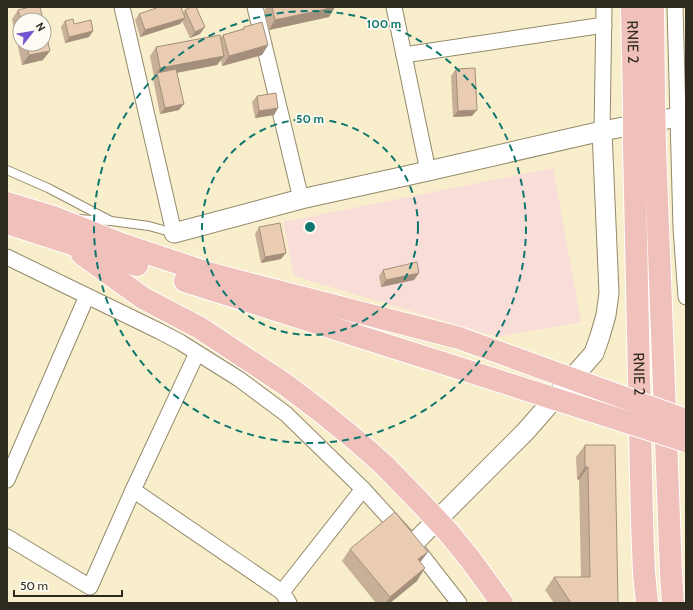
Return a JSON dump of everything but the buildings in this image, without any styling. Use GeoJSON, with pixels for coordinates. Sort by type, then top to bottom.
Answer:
{"type":"FeatureCollection","features":[{"type":"Feature","properties":{"kind":"highway","name":"RNIE 2"},"geometry":{"type":"LineString","coordinates":[[632,7],[644,100],[645,145],[642,521],[647,603]]}},
{"type":"Feature","properties":{"kind":"highway","name":"RNIE 2"},"geometry":{"type":"LineString","coordinates":[[644,100],[653,7]]}},
{"type":"Feature","properties":{"kind":"highway","name":"RNIE 2"},"geometry":{"type":"LineString","coordinates":[[645,145],[673,603]]}},
{"type":"Feature","properties":{"kind":"highway"},"geometry":{"type":"LineString","coordinates":[[7,203],[53,217],[121,244],[211,274],[458,338],[686,420]]}},
{"type":"Feature","properties":{"kind":"highway"},"geometry":{"type":"LineString","coordinates":[[7,223],[686,441]]}},
{"type":"Feature","properties":{"kind":"highway"},"geometry":{"type":"LineString","coordinates":[[64,242],[143,298],[200,328],[286,385],[357,441],[384,465],[448,532],[502,603]]}},
{"type":"Feature","properties":{"kind":"street"},"geometry":{"type":"LineString","coordinates":[[122,7],[174,233],[301,199],[602,131],[682,116]]}},
{"type":"Feature","properties":{"kind":"street"},"geometry":{"type":"LineString","coordinates":[[255,7],[301,199]]}},
{"type":"Feature","properties":{"kind":"street"},"geometry":{"type":"LineString","coordinates":[[394,7],[428,171]]}},
{"type":"Feature","properties":{"kind":"street"},"geometry":{"type":"LineString","coordinates":[[412,544],[526,431],[594,352],[600,336],[606,315],[609,293],[602,131],[604,7]]}},
{"type":"Feature","properties":{"kind":"street"},"geometry":{"type":"LineString","coordinates":[[675,7],[682,116],[681,228],[686,297]]}},
{"type":"Feature","properties":{"kind":"street"},"geometry":{"type":"LineString","coordinates":[[404,55],[604,25]]}},
{"type":"Feature","properties":{"kind":"street"},"geometry":{"type":"LineString","coordinates":[[7,257],[159,331],[239,378],[286,414],[363,489],[412,544],[459,603]]}},
{"type":"Feature","properties":{"kind":"street"},"geometry":{"type":"LineString","coordinates":[[7,480],[87,296]]}},
{"type":"Feature","properties":{"kind":"street"},"geometry":{"type":"LineString","coordinates":[[7,537],[90,587],[198,353]]}},
{"type":"Feature","properties":{"kind":"street"},"geometry":{"type":"LineString","coordinates":[[134,490],[286,597],[363,489]]}},
{"type":"Feature","properties":{"kind":"lane"},"geometry":{"type":"LineString","coordinates":[[7,170],[48,188],[111,221]]}},
{"type":"Feature","properties":{"kind":"lane"},"geometry":{"type":"LineString","coordinates":[[53,217],[111,221],[149,226],[174,233]]}},
{"type":"Feature","properties":{"kind":"shaded area"},"geometry":{"type":"Polygon","coordinates":[[[553,168],[581,322],[498,337],[294,276],[283,222],[553,168]]]}}]}
